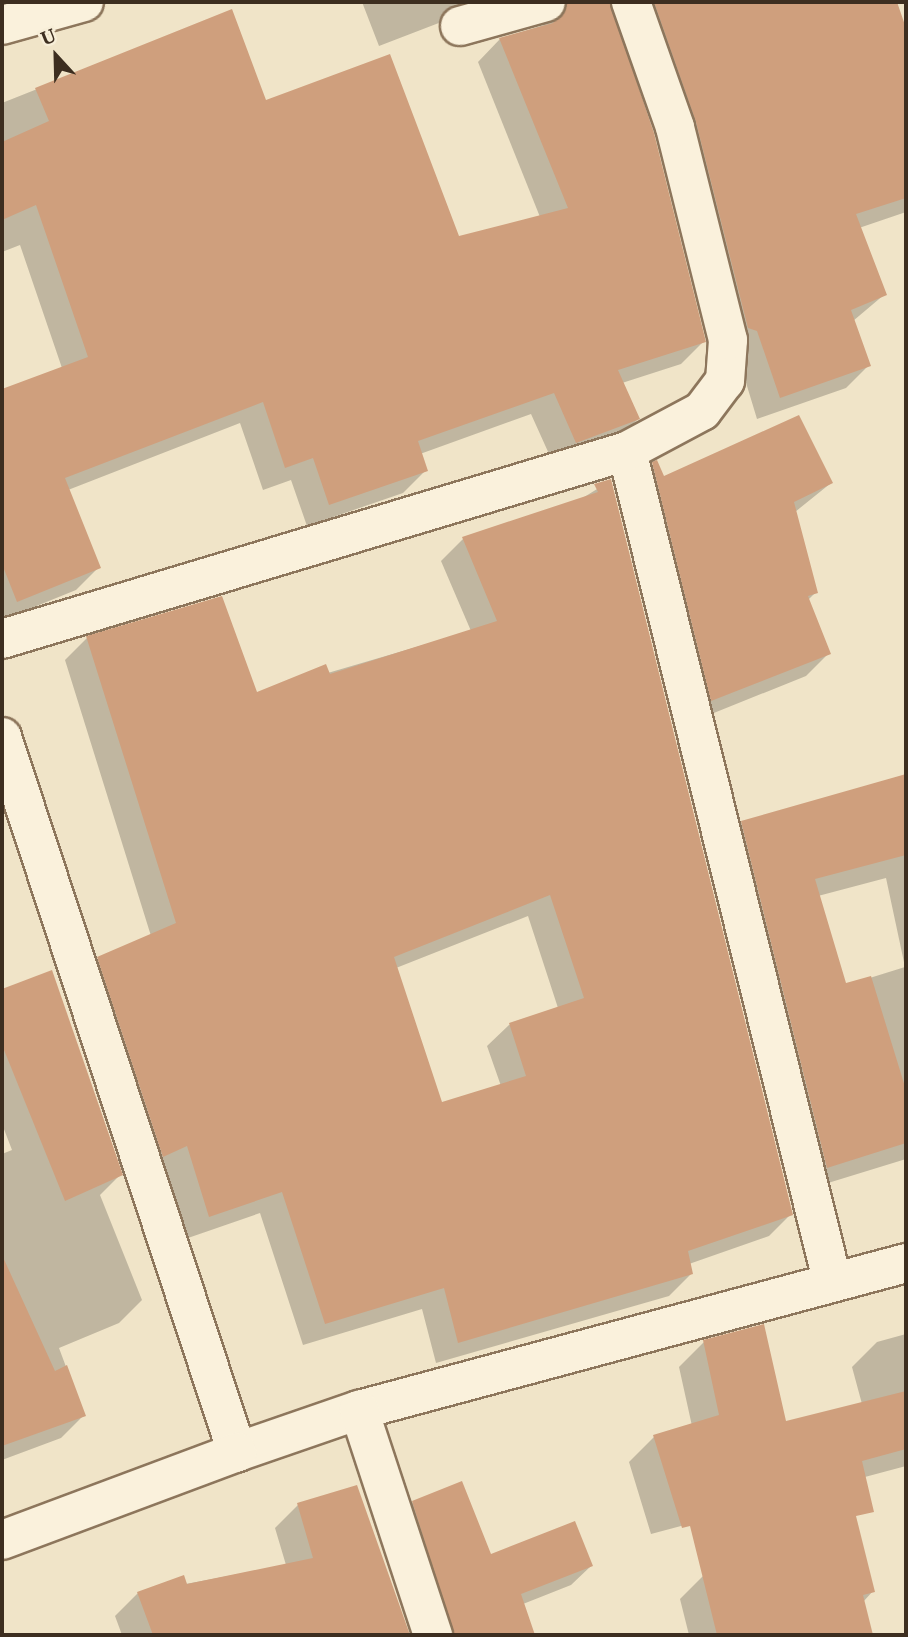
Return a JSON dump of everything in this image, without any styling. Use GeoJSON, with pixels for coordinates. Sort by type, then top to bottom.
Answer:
{"type":"FeatureCollection","features":[{"type":"Feature","properties":{"kind":"street"},"geometry":{"type":"LineString","coordinates":[[2,26],[84,2]]}},
{"type":"Feature","properties":{"kind":"street"},"geometry":{"type":"LineString","coordinates":[[460,26],[546,2]]}},
{"type":"Feature","properties":{"kind":"street"},"geometry":{"type":"LineString","coordinates":[[2,639],[627,451],[702,411],[725,381],[729,340],[675,127],[631,2]]}},
{"type":"Feature","properties":{"kind":"street"},"geometry":{"type":"LineString","coordinates":[[627,451],[832,1280]]}},
{"type":"Feature","properties":{"kind":"street"},"geometry":{"type":"LineString","coordinates":[[2,737],[237,1452]]}},
{"type":"Feature","properties":{"kind":"street"},"geometry":{"type":"LineString","coordinates":[[2,1540],[237,1452],[359,1410],[832,1280],[906,1263]]}},
{"type":"Feature","properties":{"kind":"street"},"geometry":{"type":"LineString","coordinates":[[359,1410],[433,1635]]}},
{"type":"Feature","properties":{"kind":"building"},"geometry":{"type":"Polygon","coordinates":[[[567,2],[610,2],[654,133],[706,342],[618,370],[640,419],[576,443],[554,393],[418,441],[428,471],[329,505],[313,458],[285,468],[263,402],[65,478],[101,568],[17,602],[2,564],[2,389],[88,357],[36,205],[2,220],[2,142],[49,121],[35,88],[232,9],[266,100],[390,54],[459,236],[568,208],[499,38],[553,23],[567,2]]]}},
{"type":"Feature","properties":{"kind":"building"},"geometry":{"type":"Polygon","coordinates":[[[654,2],[897,2],[906,28],[906,198],[856,214],[887,295],[851,310],[871,366],[780,398],[757,331],[748,328],[696,122],[654,2]]]}},
{"type":"Feature","properties":{"kind":"building"},"geometry":{"type":"Polygon","coordinates":[[[799,415],[833,483],[794,502],[818,593],[808,596],[831,654],[711,701],[652,462],[657,460],[664,476],[799,415]]]}},
{"type":"Feature","properties":{"kind":"building"},"geometry":{"type":"Polygon","coordinates":[[[611,479],[793,1215],[688,1251],[693,1274],[458,1343],[444,1288],[325,1324],[282,1192],[209,1217],[187,1146],[163,1157],[97,957],[176,923],[86,636],[222,596],[257,692],[326,664],[330,674],[497,621],[462,537],[598,492],[594,484],[611,479]],[[550,895],[394,957],[442,1102],[526,1076],[509,1023],[584,998],[550,895]]]}},
{"type":"Feature","properties":{"kind":"building"},"geometry":{"type":"Polygon","coordinates":[[[906,774],[906,855],[815,879],[846,983],[871,976],[906,1090],[906,1143],[827,1168],[741,821],[906,774]]]}},
{"type":"Feature","properties":{"kind":"building"},"geometry":{"type":"Polygon","coordinates":[[[52,970],[123,1175],[65,1201],[2,1045],[2,989],[52,970]]]}},
{"type":"Feature","properties":{"kind":"building"},"geometry":{"type":"Polygon","coordinates":[[[2,1255],[55,1371],[67,1365],[86,1416],[2,1446],[2,1255]]]}},
{"type":"Feature","properties":{"kind":"building"},"geometry":{"type":"Polygon","coordinates":[[[764,1324],[786,1421],[906,1391],[906,1449],[862,1461],[874,1512],[856,1516],[875,1592],[863,1595],[873,1635],[717,1635],[690,1526],[682,1528],[653,1435],[719,1415],[703,1340],[764,1324]]]}},
{"type":"Feature","properties":{"kind":"building"},"geometry":{"type":"Polygon","coordinates":[[[462,1481],[491,1554],[575,1521],[593,1566],[521,1594],[535,1635],[454,1635],[412,1501],[462,1481]]]}},
{"type":"Feature","properties":{"kind":"building"},"geometry":{"type":"Polygon","coordinates":[[[357,1485],[410,1635],[153,1635],[137,1592],[184,1575],[187,1584],[313,1558],[297,1503],[357,1485]]]}}]}
